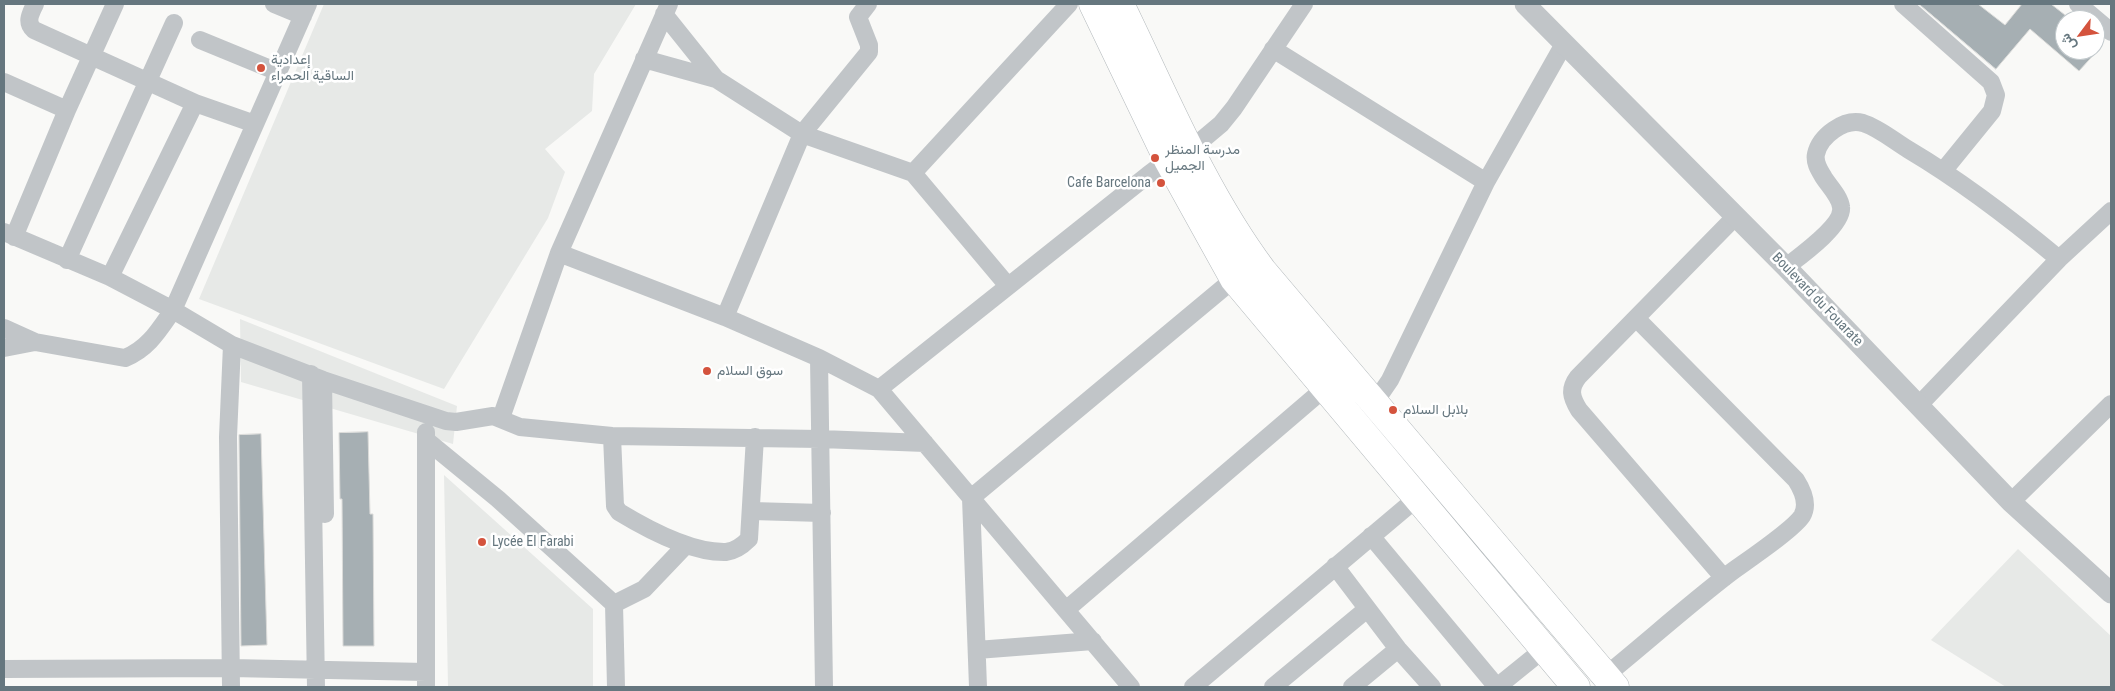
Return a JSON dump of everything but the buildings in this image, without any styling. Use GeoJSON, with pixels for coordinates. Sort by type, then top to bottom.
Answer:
{"type":"FeatureCollection","features":[{"type":"Feature","properties":{"kind":"main road"},"geometry":{"type":"LineString","coordinates":[[1093,4],[1179,155],[1262,270],[1610,682]]}},
{"type":"Feature","properties":{"kind":"main road"},"geometry":{"type":"LineString","coordinates":[[1120,4],[1179,155],[1234,279],[1576,687]]}},
{"type":"Feature","properties":{"kind":"street"},"geometry":{"type":"LineString","coordinates":[[35,4],[28,19],[30,27],[195,103],[255,124]]}},
{"type":"Feature","properties":{"kind":"street"},"geometry":{"type":"LineString","coordinates":[[115,4],[9,235],[110,277],[173,310],[232,345],[317,377],[456,422],[481,416],[501,418],[520,427],[612,436],[754,437],[925,443]]}},
{"type":"Feature","properties":{"kind":"street"},"geometry":{"type":"LineString","coordinates":[[4,328],[35,342],[125,358],[138,353],[148,345],[173,310],[306,10],[274,4]]}},
{"type":"Feature","properties":{"kind":"street"},"geometry":{"type":"LineString","coordinates":[[725,317],[802,134],[869,52],[869,44],[858,17],[868,4]]}},
{"type":"Feature","properties":{"kind":"street"},"geometry":{"type":"LineString","coordinates":[[913,173],[1069,4]]}},
{"type":"Feature","properties":{"kind":"street"},"geometry":{"type":"LineString","coordinates":[[879,389],[1008,286],[1179,155],[1211,134],[1234,108],[1304,4]]}},
{"type":"Feature","properties":{"kind":"street","name":"Boulevard du Fouarate"},"geometry":{"type":"LineString","coordinates":[[1525,4],[1786,267],[2012,502],[2111,593]]}},
{"type":"Feature","properties":{"kind":"street"},"geometry":{"type":"LineString","coordinates":[[1903,4],[1992,82],[1996,96],[1992,111],[1944,170]]}},
{"type":"Feature","properties":{"kind":"street"},"geometry":{"type":"LineString","coordinates":[[2078,4],[2111,32]]}},
{"type":"Feature","properties":{"kind":"street"},"geometry":{"type":"LineString","coordinates":[[666,9],[716,79]]}},
{"type":"Feature","properties":{"kind":"street"},"geometry":{"type":"LineString","coordinates":[[501,418],[559,252],[666,9]]}},
{"type":"Feature","properties":{"kind":"street"},"geometry":{"type":"LineString","coordinates":[[67,260],[174,23]]}},
{"type":"Feature","properties":{"kind":"street"},"geometry":{"type":"LineString","coordinates":[[200,40],[278,72]]}},
{"type":"Feature","properties":{"kind":"street"},"geometry":{"type":"LineString","coordinates":[[1375,402],[1390,380],[1486,182],[1564,44]]}},
{"type":"Feature","properties":{"kind":"street"},"geometry":{"type":"LineString","coordinates":[[1274,49],[1486,182]]}},
{"type":"Feature","properties":{"kind":"street"},"geometry":{"type":"LineString","coordinates":[[644,59],[716,79],[802,134],[913,173],[1008,286]]}},
{"type":"Feature","properties":{"kind":"street"},"geometry":{"type":"LineString","coordinates":[[4,82],[67,110]]}},
{"type":"Feature","properties":{"kind":"street"},"geometry":{"type":"LineString","coordinates":[[110,277],[195,103]]}},
{"type":"Feature","properties":{"kind":"street"},"geometry":{"type":"LineString","coordinates":[[1786,267],[1826,234],[1840,217],[1842,210],[1840,202],[1818,168],[1816,159],[1820,143],[1836,128],[1848,123],[1862,123],[1944,170],[2000,211],[2059,259]]}},
{"type":"Feature","properties":{"kind":"street"},"geometry":{"type":"LineString","coordinates":[[1918,406],[2059,259],[2111,211]]}},
{"type":"Feature","properties":{"kind":"street"},"geometry":{"type":"LineString","coordinates":[[1724,578],[1574,402],[1571,393],[1573,384],[1578,377],[1736,216]]}},
{"type":"Feature","properties":{"kind":"street"},"geometry":{"type":"LineString","coordinates":[[559,252],[725,317],[819,358],[879,389],[1131,687]]}},
{"type":"Feature","properties":{"kind":"street"},"geometry":{"type":"LineString","coordinates":[[971,498],[1234,279]]}},
{"type":"Feature","properties":{"kind":"street"},"geometry":{"type":"LineString","coordinates":[[1610,682],[1724,578],[1801,516],[1805,506],[1802,489],[1796,480],[1636,318]]}},
{"type":"Feature","properties":{"kind":"street"},"geometry":{"type":"LineString","coordinates":[[4,348],[35,342]]}},
{"type":"Feature","properties":{"kind":"street"},"geometry":{"type":"LineString","coordinates":[[230,687],[228,437],[232,345]]}},
{"type":"Feature","properties":{"kind":"street"},"geometry":{"type":"LineString","coordinates":[[819,358],[824,687]]}},
{"type":"Feature","properties":{"kind":"street"},"geometry":{"type":"LineString","coordinates":[[316,687],[321,669],[317,377]]}},
{"type":"Feature","properties":{"kind":"street"},"geometry":{"type":"LineString","coordinates":[[1067,609],[1325,388]]}},
{"type":"Feature","properties":{"kind":"street"},"geometry":{"type":"LineString","coordinates":[[2012,502],[2111,404]]}},
{"type":"Feature","properties":{"kind":"street"},"geometry":{"type":"LineString","coordinates":[[4,669],[321,669],[426,680],[427,414]]}},
{"type":"Feature","properties":{"kind":"street"},"geometry":{"type":"LineString","coordinates":[[612,436],[615,506],[619,512],[686,545],[726,552],[737,549],[749,539],[752,511],[754,437]]}},
{"type":"Feature","properties":{"kind":"street"},"geometry":{"type":"LineString","coordinates":[[426,440],[498,499],[614,604],[616,687]]}},
{"type":"Feature","properties":{"kind":"street"},"geometry":{"type":"LineString","coordinates":[[971,498],[978,687]]}},
{"type":"Feature","properties":{"kind":"street"},"geometry":{"type":"LineString","coordinates":[[1193,687],[1417,498]]}},
{"type":"Feature","properties":{"kind":"street"},"geometry":{"type":"LineString","coordinates":[[752,511],[822,513]]}},
{"type":"Feature","properties":{"kind":"street"},"geometry":{"type":"LineString","coordinates":[[1371,536],[1497,687],[1544,649]]}},
{"type":"Feature","properties":{"kind":"street"},"geometry":{"type":"LineString","coordinates":[[614,604],[644,589],[686,545]]}},
{"type":"Feature","properties":{"kind":"street"},"geometry":{"type":"LineString","coordinates":[[1335,566],[1423,684]]}},
{"type":"Feature","properties":{"kind":"street"},"geometry":{"type":"LineString","coordinates":[[1273,687],[1367,608]]}},
{"type":"Feature","properties":{"kind":"street"},"geometry":{"type":"LineString","coordinates":[[977,650],[1093,641]]}},
{"type":"Feature","properties":{"kind":"street"},"geometry":{"type":"LineString","coordinates":[[1352,687],[1398,649]]}},
{"type":"Feature","properties":{"kind":"street"},"geometry":{"type":"LineString","coordinates":[[321,669],[328,687]]}},
{"type":"Feature","properties":{"kind":"shaded area"},"geometry":{"type":"Polygon","coordinates":[[[324,4],[636,4],[594,74],[592,111],[545,149],[565,172],[548,218],[444,389],[199,299],[324,4]]]}},
{"type":"Feature","properties":{"kind":"shaded area"},"geometry":{"type":"Polygon","coordinates":[[[240,319],[457,406],[453,444],[241,382],[240,319]]]}},
{"type":"Feature","properties":{"kind":"shaded area","name":"Lycée El Farabi"},"geometry":{"type":"Polygon","coordinates":[[[444,475],[593,609],[593,687],[448,687],[444,475]]]}},
{"type":"Feature","properties":{"kind":"shaded area"},"geometry":{"type":"Polygon","coordinates":[[[2018,549],[2111,636],[2111,687],[2006,687],[1931,640],[2018,549]]]}},
{"type":"Feature","properties":{"kind":"place","name":"إعدادية الساقية الحمراء"},"geometry":{"type":"Point","coordinates":[261,68]}},
{"type":"Feature","properties":{"kind":"place","name":"مدرسة المنظر الجميل"},"geometry":{"type":"Point","coordinates":[1155,158]}},
{"type":"Feature","properties":{"kind":"place","name":"Cafe Barcelona"},"geometry":{"type":"Point","coordinates":[1161,183]}},
{"type":"Feature","properties":{"kind":"place","name":"سوق السلام"},"geometry":{"type":"Point","coordinates":[707,371]}},
{"type":"Feature","properties":{"kind":"place","name":"بلابل السلام"},"geometry":{"type":"Point","coordinates":[1393,410]}},
{"type":"Feature","properties":{"kind":"place","name":"Lycée El Farabi"},"geometry":{"type":"Point","coordinates":[482,542]}}]}
